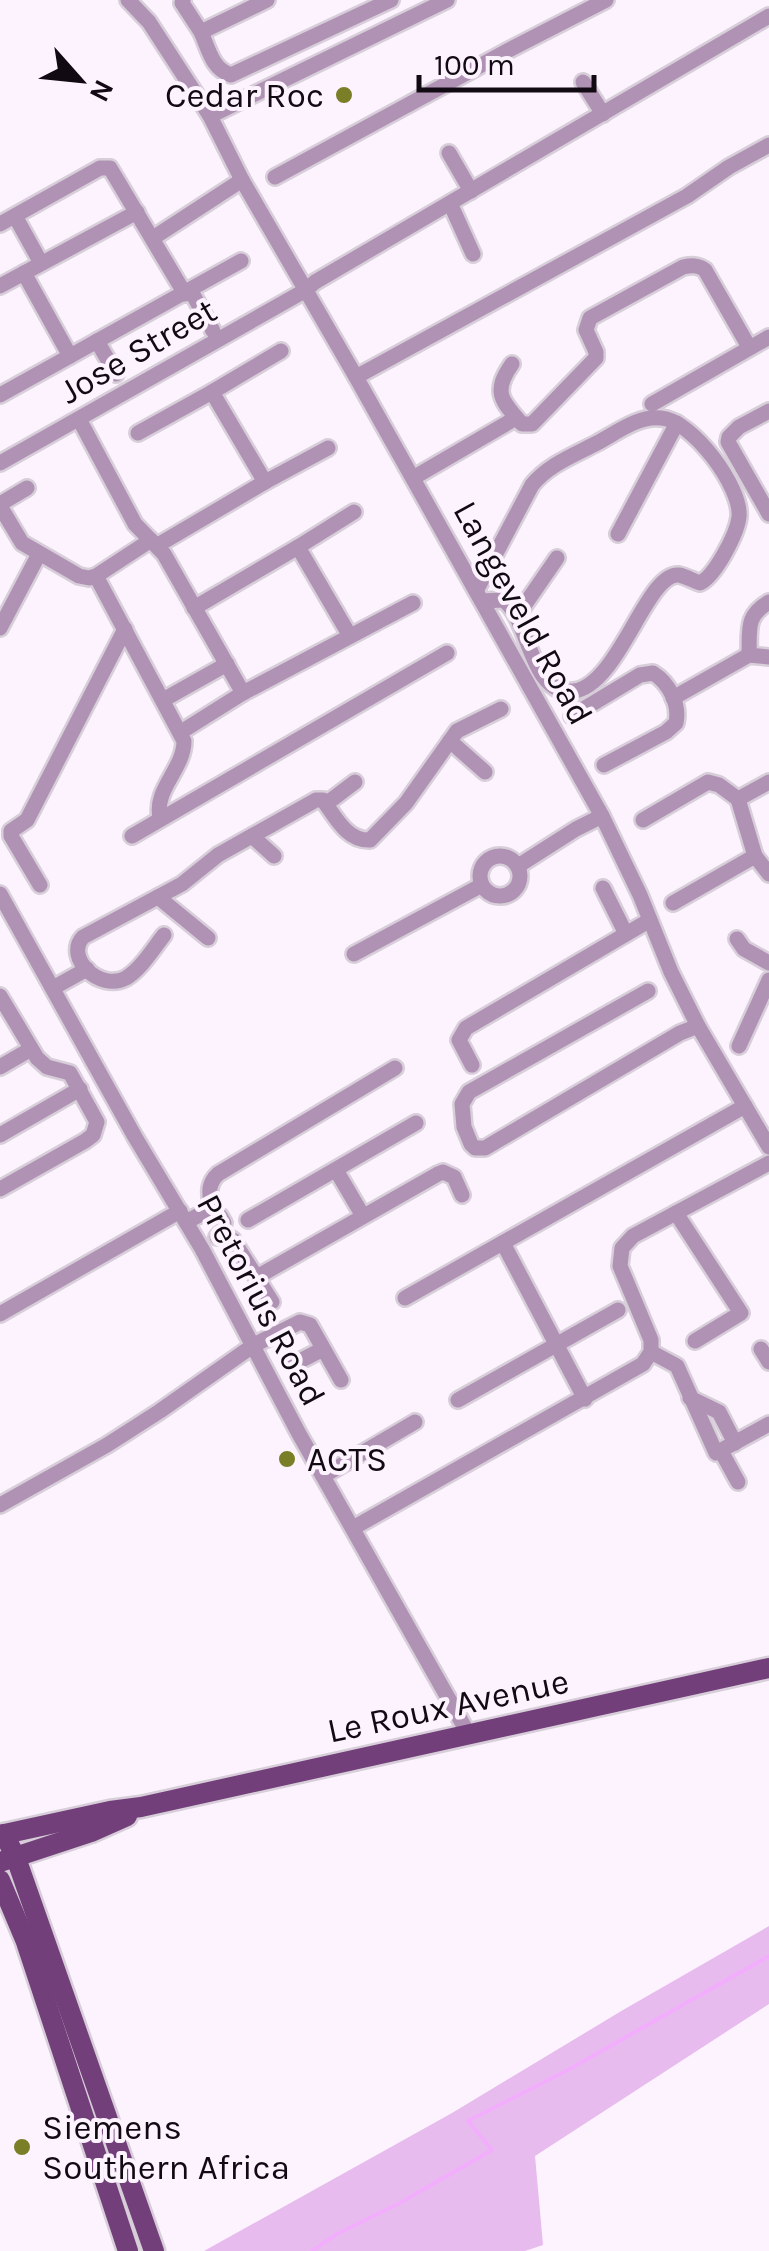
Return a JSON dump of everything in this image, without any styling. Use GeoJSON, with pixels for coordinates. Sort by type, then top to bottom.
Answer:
{"type":"FeatureCollection","features":[{"type":"Feature","properties":{"kind":"main road","name":"Le Roux Avenue"},"geometry":{"type":"LineString","coordinates":[[1,1832],[142,1807],[769,1668]]}},
{"type":"Feature","properties":{"kind":"main road","name":"Le Roux Avenue"},"geometry":{"type":"LineString","coordinates":[[8,1860],[91,1832],[142,1807]]}},
{"type":"Feature","properties":{"kind":"main road"},"geometry":{"type":"LineString","coordinates":[[1,1832],[8,1860],[154,2251]]}},
{"type":"Feature","properties":{"kind":"main road"},"geometry":{"type":"LineString","coordinates":[[0,1880],[26,1942],[128,2251]]}},
{"type":"Feature","properties":{"kind":"street","name":"Langeveld Road"},"geometry":{"type":"LineString","coordinates":[[128,0],[149,22],[210,116],[242,180],[602,816],[698,1026],[769,1147]]}},
{"type":"Feature","properties":{"kind":"street"},"geometry":{"type":"LineString","coordinates":[[183,0],[216,67],[232,74],[391,0]]}},
{"type":"Feature","properties":{"kind":"street"},"geometry":{"type":"LineString","coordinates":[[201,32],[267,0]]}},
{"type":"Feature","properties":{"kind":"street"},"geometry":{"type":"LineString","coordinates":[[210,116],[446,0]]}},
{"type":"Feature","properties":{"kind":"street"},"geometry":{"type":"LineString","coordinates":[[275,177],[577,7],[606,0]]}},
{"type":"Feature","properties":{"kind":"street","name":"Jose Street"},"geometry":{"type":"LineString","coordinates":[[0,463],[306,290],[769,16]]}},
{"type":"Feature","properties":{"kind":"street"},"geometry":{"type":"LineString","coordinates":[[582,82],[603,114]]}},
{"type":"Feature","properties":{"kind":"street"},"geometry":{"type":"LineString","coordinates":[[356,377],[688,196],[769,145]]}},
{"type":"Feature","properties":{"kind":"street"},"geometry":{"type":"LineString","coordinates":[[450,154],[472,190]]}},
{"type":"Feature","properties":{"kind":"street"},"geometry":{"type":"LineString","coordinates":[[42,263],[7,220],[105,167],[111,168],[213,330]]}},
{"type":"Feature","properties":{"kind":"street"},"geometry":{"type":"LineString","coordinates":[[153,238],[242,180]]}},
{"type":"Feature","properties":{"kind":"street"},"geometry":{"type":"LineString","coordinates":[[450,203],[473,254]]}},
{"type":"Feature","properties":{"kind":"street"},"geometry":{"type":"LineString","coordinates":[[0,286],[137,212]]}},
{"type":"Feature","properties":{"kind":"street"},"geometry":{"type":"LineString","coordinates":[[0,395],[241,261]]}},
{"type":"Feature","properties":{"kind":"street"},"geometry":{"type":"LineString","coordinates":[[512,364],[500,389],[524,425],[535,421],[594,362],[596,352],[586,330],[590,318],[684,267],[700,266],[705,270],[749,347]]}},
{"type":"Feature","properties":{"kind":"street"},"geometry":{"type":"LineString","coordinates":[[24,273],[70,356]]}},
{"type":"Feature","properties":{"kind":"street"},"geometry":{"type":"LineString","coordinates":[[652,404],[769,336]]}},
{"type":"Feature","properties":{"kind":"street"},"geometry":{"type":"LineString","coordinates":[[96,341],[116,374]]}},
{"type":"Feature","properties":{"kind":"street"},"geometry":{"type":"LineString","coordinates":[[701,387],[769,348]]}},
{"type":"Feature","properties":{"kind":"street"},"geometry":{"type":"LineString","coordinates":[[138,433],[281,351]]}},
{"type":"Feature","properties":{"kind":"street"},"geometry":{"type":"LineString","coordinates":[[212,392],[265,482]]}},
{"type":"Feature","properties":{"kind":"street"},"geometry":{"type":"LineString","coordinates":[[769,411],[729,437],[732,452],[769,514]]}},
{"type":"Feature","properties":{"kind":"street"},"geometry":{"type":"LineString","coordinates":[[660,417],[676,423],[713,456],[737,504],[739,516],[734,531],[714,572],[700,584],[680,575],[665,580],[598,678],[576,691],[560,689],[542,674],[512,607],[503,600],[479,596],[539,477],[638,422],[660,417]]}},
{"type":"Feature","properties":{"kind":"street"},"geometry":{"type":"LineString","coordinates":[[413,478],[516,418]]}},
{"type":"Feature","properties":{"kind":"street"},"geometry":{"type":"LineString","coordinates":[[78,419],[135,524],[154,543],[243,692]]}},
{"type":"Feature","properties":{"kind":"street"},"geometry":{"type":"LineString","coordinates":[[618,534],[676,423]]}},
{"type":"Feature","properties":{"kind":"street"},"geometry":{"type":"LineString","coordinates":[[27,488],[0,505],[22,543],[89,578],[328,448]]}},
{"type":"Feature","properties":{"kind":"street"},"geometry":{"type":"LineString","coordinates":[[754,486],[769,477]]}},
{"type":"Feature","properties":{"kind":"street"},"geometry":{"type":"LineString","coordinates":[[194,608],[354,512]]}},
{"type":"Feature","properties":{"kind":"street"},"geometry":{"type":"LineString","coordinates":[[298,547],[350,636]]}},
{"type":"Feature","properties":{"kind":"street"},"geometry":{"type":"LineString","coordinates":[[0,628],[39,554]]}},
{"type":"Feature","properties":{"kind":"street"},"geometry":{"type":"LineString","coordinates":[[517,616],[557,558]]}},
{"type":"Feature","properties":{"kind":"street"},"geometry":{"type":"LineString","coordinates":[[96,576],[181,732],[184,749],[158,801],[160,818]]}},
{"type":"Feature","properties":{"kind":"street"},"geometry":{"type":"LineString","coordinates":[[181,732],[243,692],[413,602]]}},
{"type":"Feature","properties":{"kind":"street"},"geometry":{"type":"LineString","coordinates":[[749,655],[751,617],[769,602]]}},
{"type":"Feature","properties":{"kind":"street"},"geometry":{"type":"LineString","coordinates":[[40,885],[11,830],[26,820],[125,629]]}},
{"type":"Feature","properties":{"kind":"street"},"geometry":{"type":"LineString","coordinates":[[132,836],[447,653]]}},
{"type":"Feature","properties":{"kind":"street"},"geometry":{"type":"LineString","coordinates":[[673,698],[749,655],[769,657]]}},
{"type":"Feature","properties":{"kind":"street"},"geometry":{"type":"LineString","coordinates":[[164,700],[227,664]]}},
{"type":"Feature","properties":{"kind":"street"},"geometry":{"type":"LineString","coordinates":[[572,716],[647,673],[661,678],[673,698],[678,717],[674,726],[604,764]]}},
{"type":"Feature","properties":{"kind":"street"},"geometry":{"type":"LineString","coordinates":[[164,935],[135,971],[123,980],[108,983],[95,978],[76,951],[80,940],[182,884],[218,856],[316,800],[322,800],[353,836],[370,840],[406,803],[462,727],[500,709]]}},
{"type":"Feature","properties":{"kind":"street"},"geometry":{"type":"LineString","coordinates":[[450,742],[485,772]]}},
{"type":"Feature","properties":{"kind":"street"},"geometry":{"type":"LineString","coordinates":[[326,804],[356,782]]}},
{"type":"Feature","properties":{"kind":"street"},"geometry":{"type":"LineString","coordinates":[[643,820],[708,782],[719,785],[738,800],[756,856],[769,874]]}},
{"type":"Feature","properties":{"kind":"street"},"geometry":{"type":"LineString","coordinates":[[738,800],[769,782]]}},
{"type":"Feature","properties":{"kind":"street"},"geometry":{"type":"LineString","coordinates":[[518,866],[602,816]]}},
{"type":"Feature","properties":{"kind":"street"},"geometry":{"type":"LineString","coordinates":[[252,836],[274,856]]}},
{"type":"Feature","properties":{"kind":"street"},"geometry":{"type":"LineString","coordinates":[[494,856],[508,857],[518,866],[518,885],[509,894],[496,896],[482,885],[480,871],[494,856]]}},
{"type":"Feature","properties":{"kind":"street"},"geometry":{"type":"LineString","coordinates":[[673,903],[756,856]]}},
{"type":"Feature","properties":{"kind":"street"},"geometry":{"type":"LineString","coordinates":[[354,954],[482,885]]}},
{"type":"Feature","properties":{"kind":"street"},"geometry":{"type":"LineString","coordinates":[[603,888],[626,934]]}},
{"type":"Feature","properties":{"kind":"street","name":"Pretorius Road"},"geometry":{"type":"LineString","coordinates":[[0,894],[134,1138],[202,1249],[298,1432],[470,1735]]}},
{"type":"Feature","properties":{"kind":"street"},"geometry":{"type":"LineString","coordinates":[[158,897],[208,938]]}},
{"type":"Feature","properties":{"kind":"street"},"geometry":{"type":"LineString","coordinates":[[472,1065],[459,1040],[466,1028],[650,920]]}},
{"type":"Feature","properties":{"kind":"street"},"geometry":{"type":"LineString","coordinates":[[737,939],[744,949],[769,963]]}},
{"type":"Feature","properties":{"kind":"street"},"geometry":{"type":"LineString","coordinates":[[53,988],[86,968]]}},
{"type":"Feature","properties":{"kind":"street"},"geometry":{"type":"LineString","coordinates":[[739,1046],[769,980]]}},
{"type":"Feature","properties":{"kind":"street"},"geometry":{"type":"LineString","coordinates":[[648,991],[469,1092],[464,1098],[462,1119],[471,1144],[485,1148],[698,1026]]}},
{"type":"Feature","properties":{"kind":"street"},"geometry":{"type":"LineString","coordinates":[[0,1189],[93,1135],[97,1119],[68,1072],[47,1067],[2,1005]]}},
{"type":"Feature","properties":{"kind":"street"},"geometry":{"type":"LineString","coordinates":[[0,1067],[31,1049]]}},
{"type":"Feature","properties":{"kind":"street"},"geometry":{"type":"LineString","coordinates":[[212,1213],[209,1189],[218,1174],[395,1068]]}},
{"type":"Feature","properties":{"kind":"street"},"geometry":{"type":"LineString","coordinates":[[0,1135],[80,1089]]}},
{"type":"Feature","properties":{"kind":"street"},"geometry":{"type":"LineString","coordinates":[[405,1298],[745,1106]]}},
{"type":"Feature","properties":{"kind":"street"},"geometry":{"type":"LineString","coordinates":[[248,1220],[416,1123]]}},
{"type":"Feature","properties":{"kind":"street"},"geometry":{"type":"LineString","coordinates":[[353,1528],[643,1364],[651,1352],[651,1340],[624,1278],[622,1248],[633,1236],[769,1163]]}},
{"type":"Feature","properties":{"kind":"street"},"geometry":{"type":"LineString","coordinates":[[336,1170],[362,1216]]}},
{"type":"Feature","properties":{"kind":"street"},"geometry":{"type":"LineString","coordinates":[[257,1278],[443,1172],[457,1180],[462,1195]]}},
{"type":"Feature","properties":{"kind":"street"},"geometry":{"type":"LineString","coordinates":[[676,1213],[741,1312],[695,1340]]}},
{"type":"Feature","properties":{"kind":"street"},"geometry":{"type":"LineString","coordinates":[[0,1314],[183,1216],[220,1216],[224,1223],[222,1233],[202,1249]]}},
{"type":"Feature","properties":{"kind":"street"},"geometry":{"type":"LineString","coordinates":[[222,1233],[233,1240],[272,1302]]}},
{"type":"Feature","properties":{"kind":"street"},"geometry":{"type":"LineString","coordinates":[[503,1243],[586,1398]]}},
{"type":"Feature","properties":{"kind":"street"},"geometry":{"type":"LineString","coordinates":[[458,1400],[618,1310]]}},
{"type":"Feature","properties":{"kind":"street"},"geometry":{"type":"LineString","coordinates":[[0,1505],[136,1427],[254,1345],[300,1322],[310,1325],[341,1380]]}},
{"type":"Feature","properties":{"kind":"street"},"geometry":{"type":"LineString","coordinates":[[294,1364],[323,1349]]}},
{"type":"Feature","properties":{"kind":"street"},"geometry":{"type":"LineString","coordinates":[[651,1352],[676,1366],[690,1398],[719,1412],[724,1449],[738,1482]]}},
{"type":"Feature","properties":{"kind":"street"},"geometry":{"type":"LineString","coordinates":[[323,1476],[415,1422]]}},
{"type":"Feature","properties":{"kind":"street"},"geometry":{"type":"LineString","coordinates":[[724,1449],[769,1424]]}},
{"type":"Feature","properties":{"kind":"shaded area"},"geometry":{"type":"Polygon","coordinates":[[[769,1926],[769,2004],[535,2156],[543,2245],[525,2251],[204,2251],[452,2113],[769,1926]]]}},
{"type":"Feature","properties":{"kind":"waterway"},"geometry":{"type":"LineString","coordinates":[[312,2251],[492,2150],[468,2121],[568,2070],[769,1956]]}},
{"type":"Feature","properties":{"kind":"place","name":"Cedar Roc"},"geometry":{"type":"Point","coordinates":[344,95]}},
{"type":"Feature","properties":{"kind":"place","name":"ACTS"},"geometry":{"type":"Point","coordinates":[287,1459]}},
{"type":"Feature","properties":{"kind":"place","name":"Siemens Southern Africa"},"geometry":{"type":"Point","coordinates":[22,2147]}}]}
